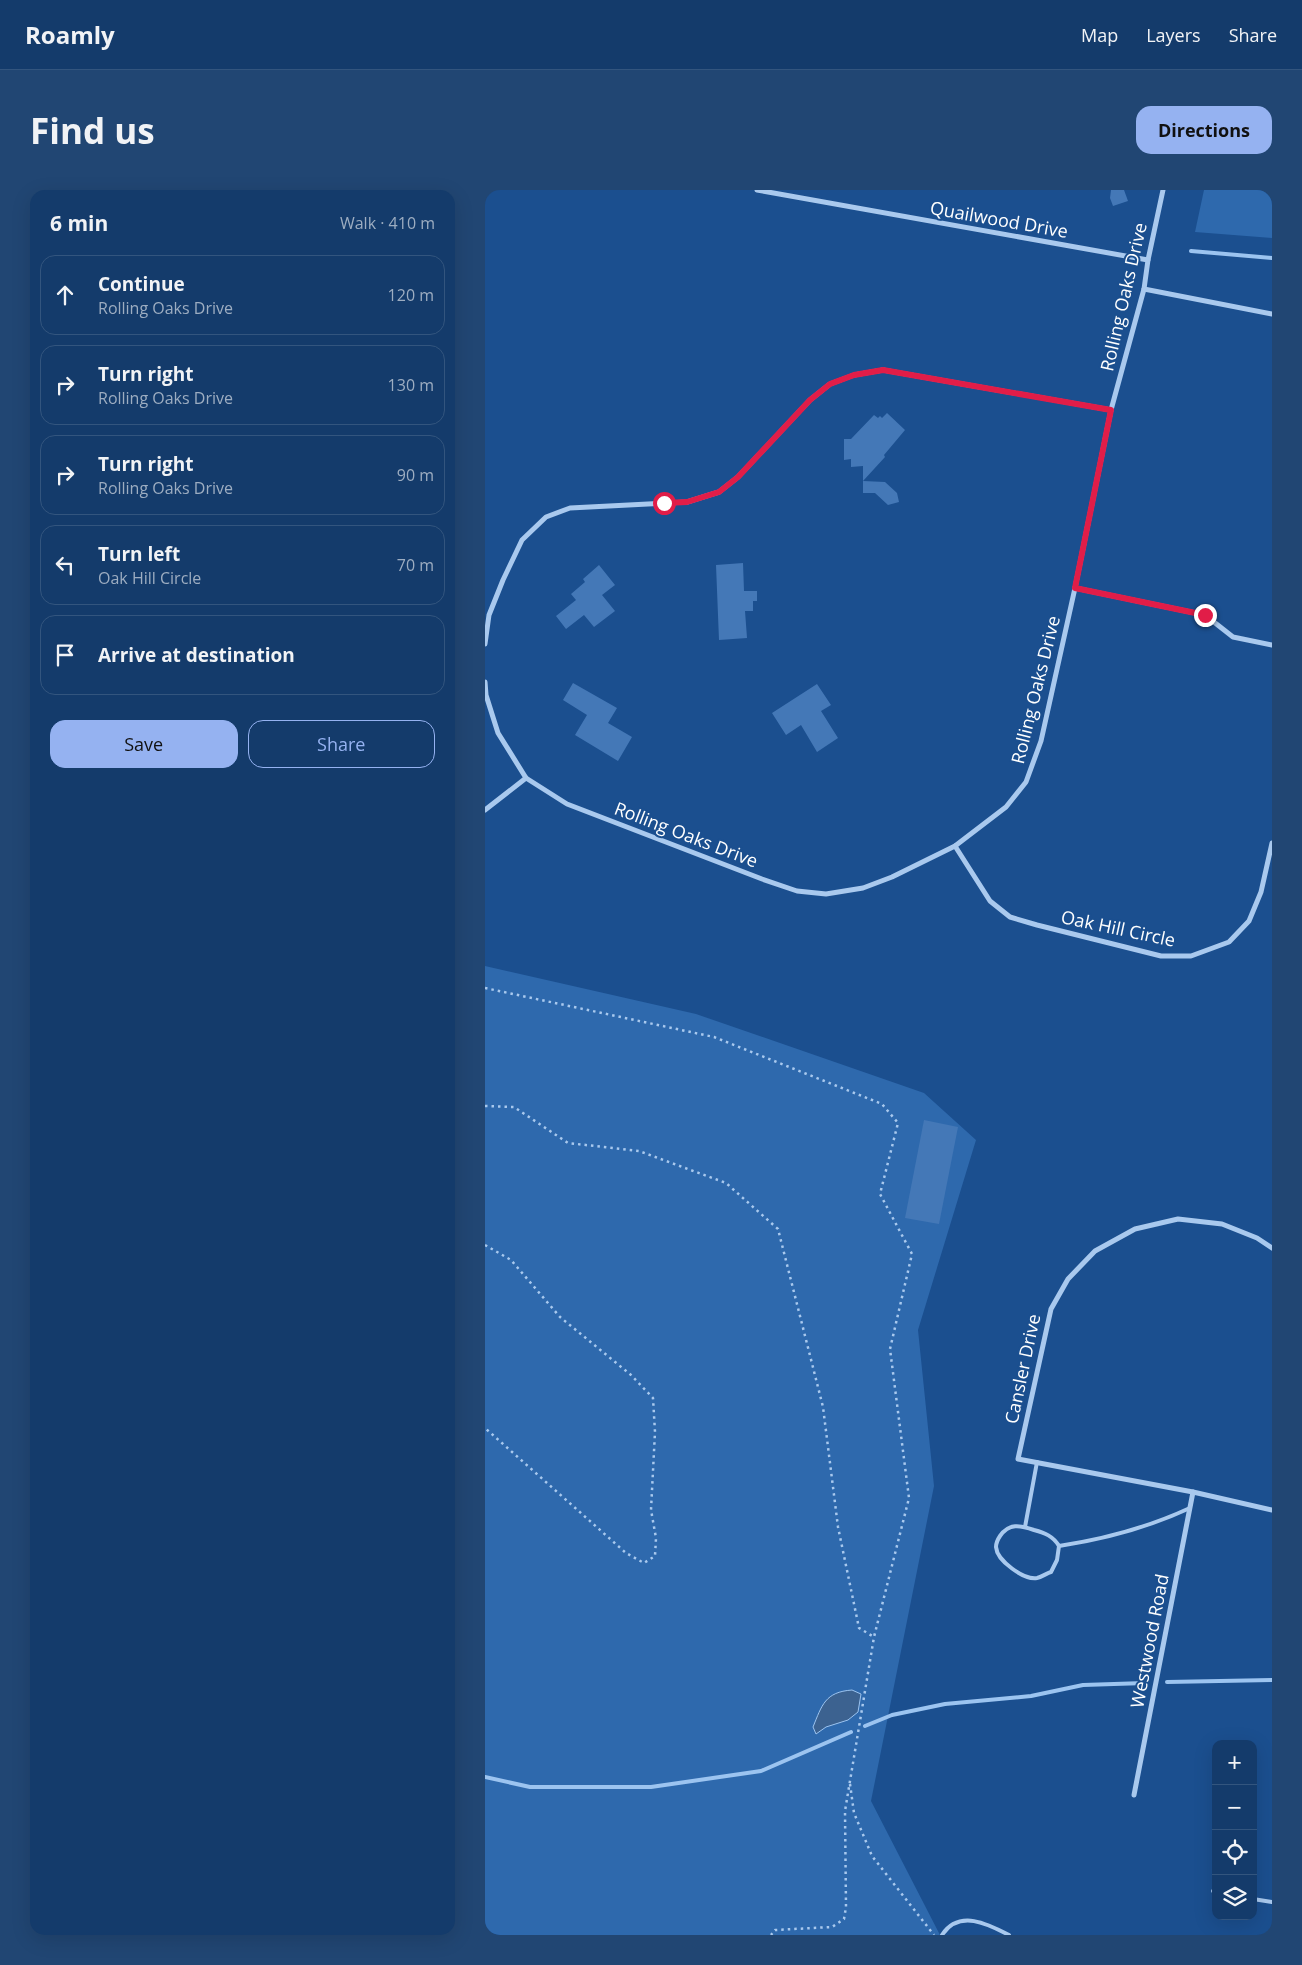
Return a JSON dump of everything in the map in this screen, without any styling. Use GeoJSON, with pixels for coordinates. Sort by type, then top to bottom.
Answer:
{"type":"FeatureCollection","features":[{"type":"Feature","properties":{"kind":"street","name":"Quailwood Drive"},"geometry":{"type":"LineString","coordinates":[[757,190],[1148,260]]}},
{"type":"Feature","properties":{"kind":"street","name":"Rolling Oaks Drive"},"geometry":{"type":"LineString","coordinates":[[485,682],[486,695],[498,732],[526,778],[536,786],[567,804],[797,891],[826,894],[863,888],[885,880],[955,846],[1006,807],[1026,782],[1041,741],[1075,588],[1111,410],[1144,289],[1148,260],[1163,190]]}},
{"type":"Feature","properties":{"kind":"street"},"geometry":{"type":"LineString","coordinates":[[1144,289],[1272,314]]}},
{"type":"Feature","properties":{"kind":"street"},"geometry":{"type":"LineString","coordinates":[[485,644],[489,615],[522,540],[546,517],[570,508],[687,502],[719,492],[738,477],[810,400],[830,384],[854,375],[883,370],[1111,410]]}},
{"type":"Feature","properties":{"kind":"street"},"geometry":{"type":"LineString","coordinates":[[1075,588],[1205,615],[1233,637],[1272,645]]}},
{"type":"Feature","properties":{"kind":"street"},"geometry":{"type":"LineString","coordinates":[[485,810],[526,778]]}},
{"type":"Feature","properties":{"kind":"street","name":"Oak Hill Circle"},"geometry":{"type":"LineString","coordinates":[[955,846],[990,901],[1010,917],[1037,926],[1161,956],[1191,956],[1229,942],[1249,921],[1261,892],[1272,843]]}},
{"type":"Feature","properties":{"kind":"street","name":"Cansler Drive"},"geometry":{"type":"LineString","coordinates":[[1037,1462],[1018,1459],[1051,1309],[1068,1279],[1095,1251],[1135,1229],[1178,1219],[1222,1224],[1257,1238],[1272,1248]]}},
{"type":"Feature","properties":{"kind":"street"},"geometry":{"type":"LineString","coordinates":[[1037,1462],[1193,1492],[1272,1510]]}},
{"type":"Feature","properties":{"kind":"street","name":"Westwood Road"},"geometry":{"type":"LineString","coordinates":[[1134,1795],[1193,1492]]}},
{"type":"Feature","properties":{"kind":"lane"},"geometry":{"type":"LineString","coordinates":[[1025,1527],[1037,1462]]}},
{"type":"Feature","properties":{"kind":"lane"},"geometry":{"type":"LineString","coordinates":[[1059,1546],[1130,1531],[1165,1520],[1190,1508]]}},
{"type":"Feature","properties":{"kind":"lane"},"geometry":{"type":"LineString","coordinates":[[1012,1526],[1025,1527],[1047,1534],[1055,1539],[1059,1546],[1057,1560],[1051,1572],[1037,1578],[1025,1576],[1010,1567],[999,1556],[996,1547],[997,1540],[1005,1529],[1012,1526]]}},
{"type":"Feature","properties":{"kind":"lane"},"geometry":{"type":"LineString","coordinates":[[1257,1900],[1272,1902]]}},
{"type":"Feature","properties":{"kind":"lane"},"geometry":{"type":"LineString","coordinates":[[943,1935],[948,1927],[959,1921],[985,1923],[1009,1935]]}},
{"type":"Feature","properties":{"kind":"path"},"geometry":{"type":"LineString","coordinates":[[485,988],[714,1037],[882,1104],[898,1123],[880,1194],[912,1254],[890,1349],[909,1498],[874,1637],[849,1780],[845,1811],[846,1907],[844,1919],[832,1927],[775,1930],[771,1935]]}},
{"type":"Feature","properties":{"kind":"path"},"geometry":{"type":"LineString","coordinates":[[485,1106],[513,1107],[568,1143],[639,1151],[726,1183],[778,1230],[823,1407],[838,1527],[859,1628],[874,1637]]}},
{"type":"Feature","properties":{"kind":"path"},"geometry":{"type":"LineString","coordinates":[[485,1245],[511,1260],[560,1318],[631,1375],[653,1398],[655,1432],[651,1510],[657,1538],[655,1556],[644,1563],[626,1553],[485,1428]]}},
{"type":"Feature","properties":{"kind":"path"},"geometry":{"type":"LineString","coordinates":[[849,1780],[854,1813],[872,1856],[934,1935]]}},
{"type":"Feature","properties":{"kind":"shaded area"},"geometry":{"type":"Polygon","coordinates":[[[1204,190],[1272,190],[1272,238],[1195,232],[1204,190]]]}},
{"type":"Feature","properties":{"kind":"shaded area"},"geometry":{"type":"Polygon","coordinates":[[[485,966],[696,1014],[924,1093],[976,1140],[918,1330],[934,1486],[871,1801],[940,1935],[485,1935],[485,966]]]}},
{"type":"Feature","properties":{"kind":"shaded area"},"geometry":{"type":"Polygon","coordinates":[[[852,1690],[861,1694],[858,1712],[848,1720],[826,1727],[816,1734],[813,1727],[826,1701],[843,1691],[852,1690]]]}},
{"type":"Feature","properties":{"kind":"building"},"geometry":{"type":"Polygon","coordinates":[[[1111,190],[1124,190],[1128,201],[1113,206],[1110,198],[1111,190]]]}},
{"type":"Feature","properties":{"kind":"building"},"geometry":{"type":"Polygon","coordinates":[[[887,413],[905,430],[884,455],[885,457],[863,481],[863,466],[851,467],[851,459],[844,460],[844,439],[851,439],[874,415],[882,418],[887,413]]]}},
{"type":"Feature","properties":{"kind":"building"},"geometry":{"type":"Polygon","coordinates":[[[863,481],[885,482],[897,493],[899,502],[888,505],[875,493],[863,493],[863,481]]]}},
{"type":"Feature","properties":{"kind":"building"},"geometry":{"type":"Polygon","coordinates":[[[743,563],[744,591],[757,591],[757,601],[753,601],[753,611],[745,611],[747,638],[719,640],[716,565],[743,563]]]}},
{"type":"Feature","properties":{"kind":"building"},"geometry":{"type":"Polygon","coordinates":[[[599,565],[615,585],[602,595],[615,611],[594,627],[584,615],[566,629],[556,616],[576,600],[571,594],[585,582],[583,579],[599,565]]]}},
{"type":"Feature","properties":{"kind":"building"},"geometry":{"type":"Polygon","coordinates":[[[573,683],[617,708],[608,723],[632,737],[618,761],[575,735],[587,715],[563,700],[573,683]]]}},
{"type":"Feature","properties":{"kind":"building"},"geometry":{"type":"Polygon","coordinates":[[[817,684],[831,705],[821,711],[838,738],[817,752],[801,725],[786,735],[772,713],[817,684]]]}},
{"type":"Feature","properties":{"kind":"building"},"geometry":{"type":"Polygon","coordinates":[[[924,1120],[958,1127],[939,1224],[905,1218],[924,1120]]]}},
{"type":"Feature","properties":{"kind":"waterway"},"geometry":{"type":"LineString","coordinates":[[1191,251],[1272,258]]}},
{"type":"Feature","properties":{"kind":"waterway"},"geometry":{"type":"LineString","coordinates":[[1167,1682],[1272,1680]]}},
{"type":"Feature","properties":{"kind":"waterway"},"geometry":{"type":"LineString","coordinates":[[865,1726],[892,1715],[945,1704],[1031,1696],[1083,1685],[1145,1683]]}},
{"type":"Feature","properties":{"kind":"waterway"},"geometry":{"type":"LineString","coordinates":[[485,1777],[530,1787],[651,1787],[761,1771],[851,1732]]}},
{"type":"Feature","properties":{"kind":"route"},"geometry":{"type":"LineString","coordinates":[[664,503],[687,502],[719,492],[738,477],[810,400],[830,384],[854,375],[883,370],[1111,410],[1075,588],[1205,615]]}}]}
